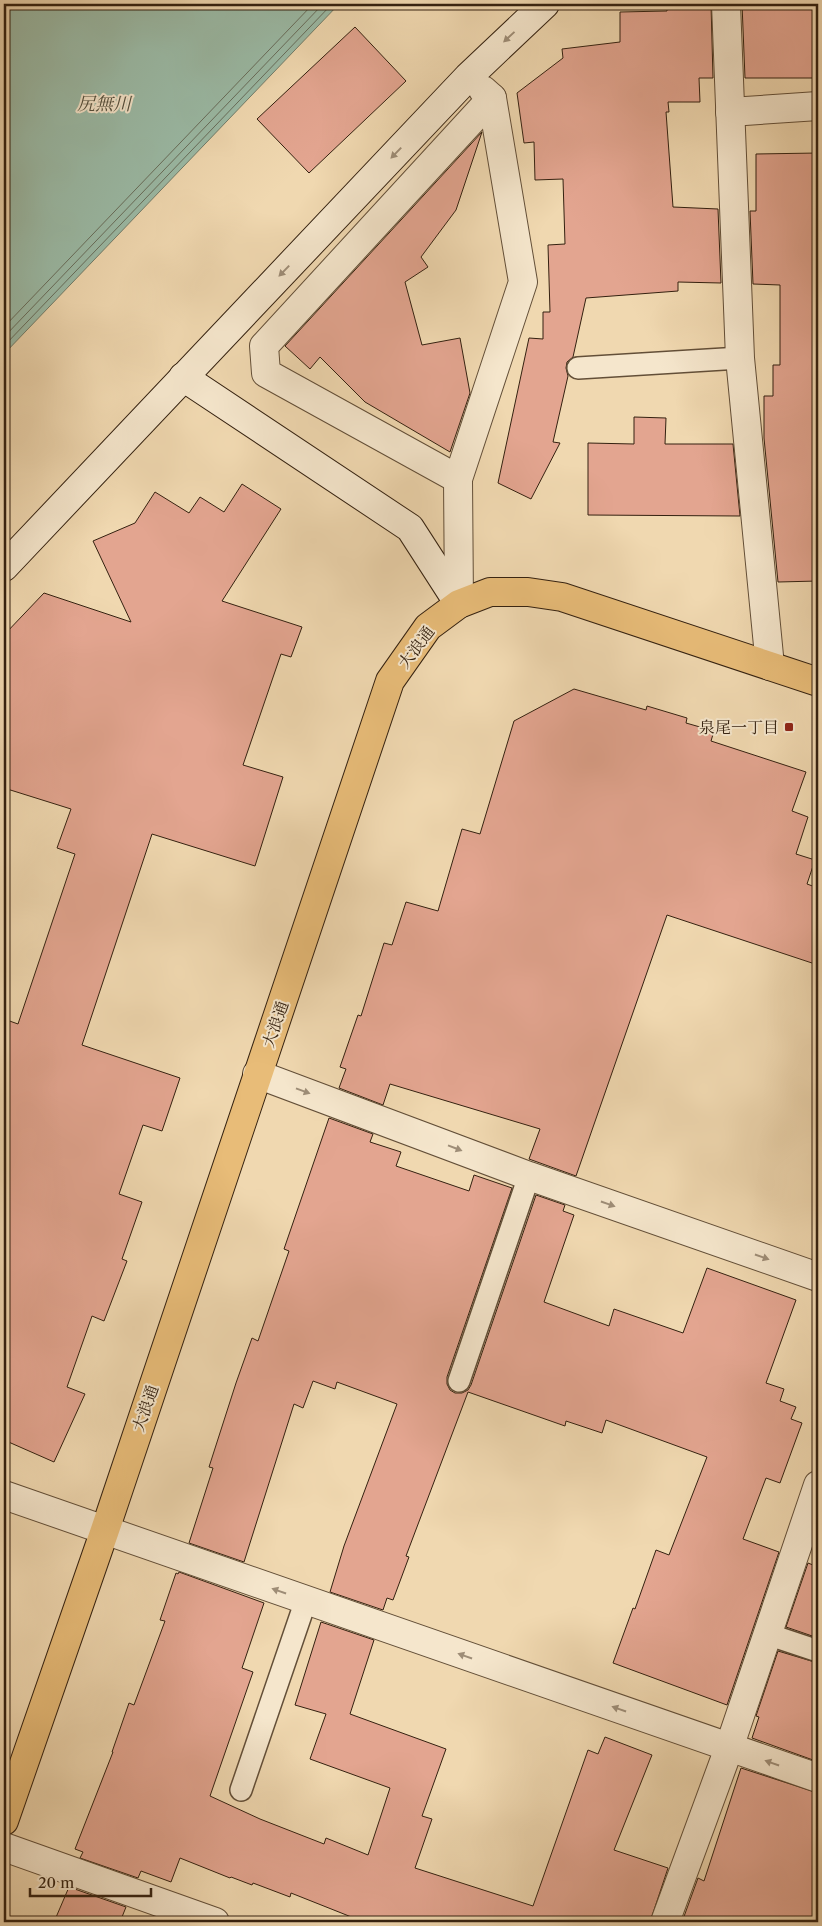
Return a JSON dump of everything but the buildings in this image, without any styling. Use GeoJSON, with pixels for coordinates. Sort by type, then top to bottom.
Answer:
{"type":"FeatureCollection","features":[{"type":"Feature","properties":{"kind":"main road","name":"大浪通"},"geometry":{"type":"LineString","coordinates":[[4,1822],[390,681],[428,627],[459,604],[490,592],[528,592],[562,597],[818,682]]}},
{"type":"Feature","properties":{"kind":"street"},"geometry":{"type":"LineString","coordinates":[[4,567],[468,77],[545,4]]}},
{"type":"Feature","properties":{"kind":"street"},"geometry":{"type":"LineString","coordinates":[[726,4],[740,358],[770,666]]}},
{"type":"Feature","properties":{"kind":"street"},"geometry":{"type":"LineString","coordinates":[[459,604],[458,479],[523,282],[492,98],[468,77]]}},
{"type":"Feature","properties":{"kind":"street"},"geometry":{"type":"LineString","coordinates":[[458,479],[266,373],[264,346],[492,98]]}},
{"type":"Feature","properties":{"kind":"street"},"geometry":{"type":"LineString","coordinates":[[730,112],[818,106]]}},
{"type":"Feature","properties":{"kind":"street"},"geometry":{"type":"LineString","coordinates":[[183,377],[410,528],[459,604]]}},
{"type":"Feature","properties":{"kind":"street"},"geometry":{"type":"LineString","coordinates":[[258,1074],[529,1176],[818,1277]]}},
{"type":"Feature","properties":{"kind":"street"},"geometry":{"type":"LineString","coordinates":[[665,1922],[729,1748],[767,1634],[812,1526],[818,1485]]}},
{"type":"Feature","properties":{"kind":"street"},"geometry":{"type":"LineString","coordinates":[[4,1495],[818,1778]]}},
{"type":"Feature","properties":{"kind":"street"},"geometry":{"type":"LineString","coordinates":[[4,1847],[215,1922]]}},
{"type":"Feature","properties":{"kind":"lane"},"geometry":{"type":"LineString","coordinates":[[578,368],[740,358]]}},
{"type":"Feature","properties":{"kind":"lane"},"geometry":{"type":"LineString","coordinates":[[459,1381],[529,1176]]}},
{"type":"Feature","properties":{"kind":"lane"},"geometry":{"type":"LineString","coordinates":[[241,1790],[306,1600]]}},
{"type":"Feature","properties":{"kind":"lane"},"geometry":{"type":"LineString","coordinates":[[767,1634],[818,1651]]}},
{"type":"Feature","properties":{"kind":"water","name":"尻無川"},"geometry":{"type":"Polygon","coordinates":[[[4,4],[339,4],[4,354],[4,4]]]}},
{"type":"Feature","properties":{"kind":"place","name":"泉尾一丁目"},"geometry":{"type":"Point","coordinates":[789,727]}}]}
